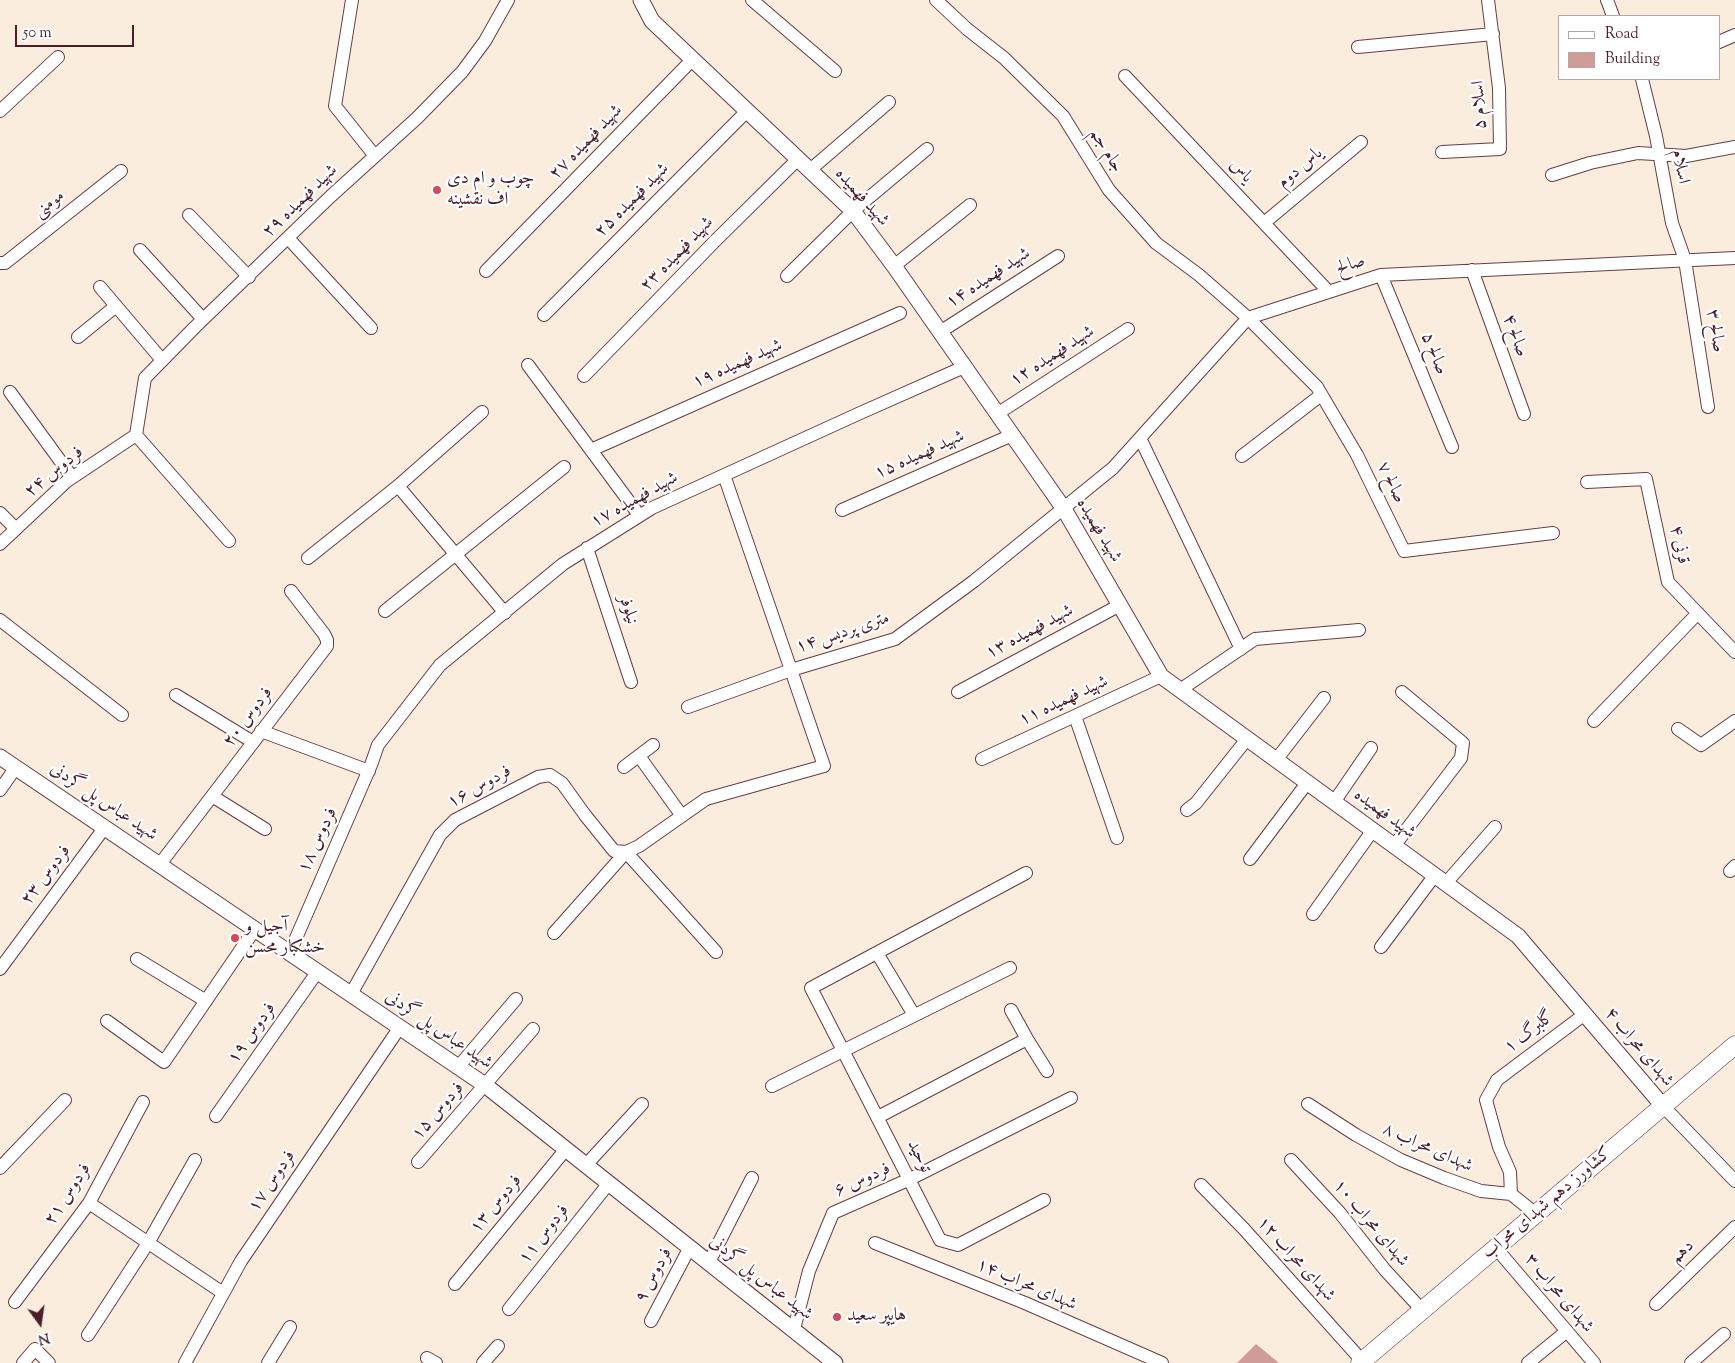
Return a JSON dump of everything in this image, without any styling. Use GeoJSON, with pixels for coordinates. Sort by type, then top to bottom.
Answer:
{"type":"FeatureCollection","features":[{"type":"Feature","properties":{"kind":"main road","name":"کشاورز دهم شهدای محراب"},"geometry":{"type":"LineString","coordinates":[[1362,1362],[1735,1045]]}},
{"type":"Feature","properties":{"kind":"street"},"geometry":{"type":"LineString","coordinates":[[352,0],[335,106],[375,156]]}},
{"type":"Feature","properties":{"kind":"street","name":"شهید فهمیده ۲۹"},"geometry":{"type":"LineString","coordinates":[[136,435],[145,378],[203,319],[417,118],[462,72],[485,41],[508,0]]}},
{"type":"Feature","properties":{"kind":"street","name":"شهید فهمیده"},"geometry":{"type":"LineString","coordinates":[[641,0],[652,21],[853,212],[894,266],[1064,509],[1161,676],[1518,936],[1585,1014]]}},
{"type":"Feature","properties":{"kind":"street"},"geometry":{"type":"LineString","coordinates":[[752,0],[835,71]]}},
{"type":"Feature","properties":{"kind":"street","name":"جام جم"},"geometry":{"type":"LineString","coordinates":[[936,0],[967,29],[1004,58],[1063,116],[1109,190],[1156,244],[1199,274],[1248,318]]}},
{"type":"Feature","properties":{"kind":"street","name":"اسلام ۵"},"geometry":{"type":"LineString","coordinates":[[1442,152],[1500,149],[1498,88],[1488,0]]}},
{"type":"Feature","properties":{"kind":"street"},"geometry":{"type":"LineString","coordinates":[[1607,0],[1613,15]]}},
{"type":"Feature","properties":{"kind":"street"},"geometry":{"type":"LineString","coordinates":[[1358,47],[1493,34]]}},
{"type":"Feature","properties":{"kind":"street"},"geometry":{"type":"LineString","coordinates":[[1720,42],[1735,35]]}},
{"type":"Feature","properties":{"kind":"street"},"geometry":{"type":"LineString","coordinates":[[0,111],[58,57]]}},
{"type":"Feature","properties":{"kind":"street","name":"شهید فهمیده ۲۷"},"geometry":{"type":"LineString","coordinates":[[486,271],[692,60]]}},
{"type":"Feature","properties":{"kind":"street","name":"یاس"},"geometry":{"type":"LineString","coordinates":[[1125,76],[1329,292]]}},
{"type":"Feature","properties":{"kind":"street","name":"اسلام"},"geometry":{"type":"LineString","coordinates":[[1642,80],[1672,223],[1685,260]]}},
{"type":"Feature","properties":{"kind":"street"},"geometry":{"type":"LineString","coordinates":[[810,170],[889,102]]}},
{"type":"Feature","properties":{"kind":"street","name":"شهید فهمیده ۲۵"},"geometry":{"type":"LineString","coordinates":[[544,316],[747,111]]}},
{"type":"Feature","properties":{"kind":"street","name":"یاس دوم"},"geometry":{"type":"LineString","coordinates":[[1264,223],[1361,142]]}},
{"type":"Feature","properties":{"kind":"street"},"geometry":{"type":"LineString","coordinates":[[1552,175],[1590,163],[1638,154],[1686,156],[1735,147]]}},
{"type":"Feature","properties":{"kind":"street"},"geometry":{"type":"LineString","coordinates":[[786,276],[853,212],[927,149]]}},
{"type":"Feature","properties":{"kind":"street","name":"شهید فهمیده ۲۳"},"geometry":{"type":"LineString","coordinates":[[584,376],[715,241],[798,159]]}},
{"type":"Feature","properties":{"kind":"street","name":"مومنی"},"geometry":{"type":"LineString","coordinates":[[0,263],[5,263],[121,171]]}},
{"type":"Feature","properties":{"kind":"street"},"geometry":{"type":"LineString","coordinates":[[894,266],[970,205]]}},
{"type":"Feature","properties":{"kind":"street"},"geometry":{"type":"LineString","coordinates":[[189,215],[249,277]]}},
{"type":"Feature","properties":{"kind":"street"},"geometry":{"type":"LineString","coordinates":[[288,238],[372,328]]}},
{"type":"Feature","properties":{"kind":"street"},"geometry":{"type":"LineString","coordinates":[[140,250],[203,319]]}},
{"type":"Feature","properties":{"kind":"street","name":"شهید فهمیده ۱۴"},"geometry":{"type":"LineString","coordinates":[[940,332],[1058,256]]}},
{"type":"Feature","properties":{"kind":"street","name":"صالح"},"geometry":{"type":"LineString","coordinates":[[1248,318],[1381,275],[1735,258]]}},
{"type":"Feature","properties":{"kind":"street","name":"صالح ۳"},"geometry":{"type":"LineString","coordinates":[[1685,260],[1708,406]]}},
{"type":"Feature","properties":{"kind":"street","name":"صالح ۴"},"geometry":{"type":"LineString","coordinates":[[1472,270],[1524,414]]}},
{"type":"Feature","properties":{"kind":"street","name":"صالح ۵"},"geometry":{"type":"LineString","coordinates":[[1381,275],[1452,447]]}},
{"type":"Feature","properties":{"kind":"street"},"geometry":{"type":"LineString","coordinates":[[100,287],[162,360]]}},
{"type":"Feature","properties":{"kind":"street"},"geometry":{"type":"LineString","coordinates":[[78,337],[116,306]]}},
{"type":"Feature","properties":{"kind":"street","name":"شهید فهمیده ۱۹"},"geometry":{"type":"LineString","coordinates":[[591,450],[900,313]]}},
{"type":"Feature","properties":{"kind":"street"},"geometry":{"type":"LineString","coordinates":[[1064,509],[1114,468],[1248,318]]}},
{"type":"Feature","properties":{"kind":"street","name":"صالح ۷"},"geometry":{"type":"LineString","coordinates":[[1248,318],[1317,387],[1357,455],[1404,551],[1552,533]]}},
{"type":"Feature","properties":{"kind":"street","name":"شهید فهمیده ۱۲"},"geometry":{"type":"LineString","coordinates":[[997,414],[1128,329]]}},
{"type":"Feature","properties":{"kind":"street"},"geometry":{"type":"LineString","coordinates":[[528,365],[639,515]]}},
{"type":"Feature","properties":{"kind":"street","name":"شهید فهمیده ۱۷"},"geometry":{"type":"LineString","coordinates":[[378,745],[440,665],[563,564],[639,515],[964,367]]}},
{"type":"Feature","properties":{"kind":"street"},"geometry":{"type":"LineString","coordinates":[[10,392],[72,477]]}},
{"type":"Feature","properties":{"kind":"street"},"geometry":{"type":"LineString","coordinates":[[1242,456],[1321,395]]}},
{"type":"Feature","properties":{"kind":"street"},"geometry":{"type":"LineString","coordinates":[[308,558],[398,486],[482,412]]}},
{"type":"Feature","properties":{"kind":"street"},"geometry":{"type":"LineString","coordinates":[[136,435],[229,541]]}},
{"type":"Feature","properties":{"kind":"street","name":"فردوس ۲۴"},"geometry":{"type":"LineString","coordinates":[[0,544],[72,477],[136,435]]}},
{"type":"Feature","properties":{"kind":"street","name":"شهید فهمیده ۱۵"},"geometry":{"type":"LineString","coordinates":[[842,510],[1012,435]]}},
{"type":"Feature","properties":{"kind":"street"},"geometry":{"type":"LineString","coordinates":[[1140,438],[1241,649]]}},
{"type":"Feature","properties":{"kind":"street"},"geometry":{"type":"LineString","coordinates":[[385,611],[564,467]]}},
{"type":"Feature","properties":{"kind":"street"},"geometry":{"type":"LineString","coordinates":[[554,933],[626,852],[639,846],[706,799],[824,766],[724,475]]}},
{"type":"Feature","properties":{"kind":"street","name":"قرنی ۴"},"geometry":{"type":"LineString","coordinates":[[1587,482],[1646,479],[1668,582],[1735,652]]}},
{"type":"Feature","properties":{"kind":"street"},"geometry":{"type":"LineString","coordinates":[[398,486],[505,613]]}},
{"type":"Feature","properties":{"kind":"street","name":"۱۴ متری پردیس"},"geometry":{"type":"LineString","coordinates":[[688,707],[791,670],[895,639],[974,582],[1064,509]]}},
{"type":"Feature","properties":{"kind":"street"},"geometry":{"type":"LineString","coordinates":[[0,513],[16,529]]}},
{"type":"Feature","properties":{"kind":"street","name":"نیلوفر"},"geometry":{"type":"LineString","coordinates":[[588,548],[632,682]]}},
{"type":"Feature","properties":{"kind":"street","name":"فردوس ۲۰"},"geometry":{"type":"LineString","coordinates":[[160,864],[326,646],[324,634],[291,591]]}},
{"type":"Feature","properties":{"kind":"street","name":"شهید فهمیده ۱۳"},"geometry":{"type":"LineString","coordinates":[[958,692],[1120,605]]}},
{"type":"Feature","properties":{"kind":"street"},"geometry":{"type":"LineString","coordinates":[[1594,721],[1698,613]]}},
{"type":"Feature","properties":{"kind":"street"},"geometry":{"type":"LineString","coordinates":[[0,620],[122,715]]}},
{"type":"Feature","properties":{"kind":"street"},"geometry":{"type":"LineString","coordinates":[[1180,690],[1255,639],[1359,630]]}},
{"type":"Feature","properties":{"kind":"street","name":"شهید فهمیده ۱۱"},"geometry":{"type":"LineString","coordinates":[[982,759],[1161,676]]}},
{"type":"Feature","properties":{"kind":"street"},"geometry":{"type":"LineString","coordinates":[[1394,846],[1461,758],[1464,743],[1402,692]]}},
{"type":"Feature","properties":{"kind":"street"},"geometry":{"type":"LineString","coordinates":[[176,695],[253,742]]}},
{"type":"Feature","properties":{"kind":"street"},"geometry":{"type":"LineString","coordinates":[[1276,760],[1324,698]]}},
{"type":"Feature","properties":{"kind":"street"},"geometry":{"type":"LineString","coordinates":[[1075,716],[1117,838]]}},
{"type":"Feature","properties":{"kind":"street"},"geometry":{"type":"LineString","coordinates":[[1678,729],[1700,745],[1735,721]]}},
{"type":"Feature","properties":{"kind":"street"},"geometry":{"type":"LineString","coordinates":[[261,731],[369,771]]}},
{"type":"Feature","properties":{"kind":"street"},"geometry":{"type":"LineString","coordinates":[[1187,810],[1196,803],[1246,739]]}},
{"type":"Feature","properties":{"kind":"street","name":"فردوس ۱۸"},"geometry":{"type":"LineString","coordinates":[[290,952],[369,771],[378,745]]}},
{"type":"Feature","properties":{"kind":"street"},"geometry":{"type":"LineString","coordinates":[[624,767],[653,745]]}},
{"type":"Feature","properties":{"kind":"street"},"geometry":{"type":"LineString","coordinates":[[1334,802],[1371,748]]}},
{"type":"Feature","properties":{"kind":"street"},"geometry":{"type":"LineString","coordinates":[[639,756],[682,816]]}},
{"type":"Feature","properties":{"kind":"street","name":"شهید عباس پل گردنی"},"geometry":{"type":"LineString","coordinates":[[0,757],[459,1066],[836,1363]]}},
{"type":"Feature","properties":{"kind":"street"},"geometry":{"type":"LineString","coordinates":[[0,790],[16,767]]}},
{"type":"Feature","properties":{"kind":"street","name":"فردوس ۱۶"},"geometry":{"type":"LineString","coordinates":[[352,994],[440,835],[455,820],[529,781],[550,774],[562,783],[614,851],[626,852]]}},
{"type":"Feature","properties":{"kind":"street"},"geometry":{"type":"LineString","coordinates":[[1250,859],[1307,783]]}},
{"type":"Feature","properties":{"kind":"street"},"geometry":{"type":"LineString","coordinates":[[212,796],[265,829]]}},
{"type":"Feature","properties":{"kind":"street","name":"فردوس ۲۳"},"geometry":{"type":"LineString","coordinates":[[0,969],[105,827]]}},
{"type":"Feature","properties":{"kind":"street"},"geometry":{"type":"LineString","coordinates":[[1381,947],[1441,879],[1495,827]]}},
{"type":"Feature","properties":{"kind":"street"},"geometry":{"type":"LineString","coordinates":[[1312,914],[1373,830]]}},
{"type":"Feature","properties":{"kind":"street"},"geometry":{"type":"LineString","coordinates":[[626,852],[716,952]]}},
{"type":"Feature","properties":{"kind":"street"},"geometry":{"type":"LineString","coordinates":[[914,1016],[877,953],[1026,873]]}},
{"type":"Feature","properties":{"kind":"street"},"geometry":{"type":"LineString","coordinates":[[107,1021],[164,1062],[255,929]]}},
{"type":"Feature","properties":{"kind":"street","name":"توحید"},"geometry":{"type":"LineString","coordinates":[[877,953],[811,988],[940,1240],[958,1245],[1044,1200]]}},
{"type":"Feature","properties":{"kind":"street"},"geometry":{"type":"LineString","coordinates":[[137,959],[206,1001]]}},
{"type":"Feature","properties":{"kind":"street"},"geometry":{"type":"LineString","coordinates":[[772,1086],[1010,968]]}},
{"type":"Feature","properties":{"kind":"street","name":"فردوس ۱۹"},"geometry":{"type":"LineString","coordinates":[[216,1116],[318,971]]}},
{"type":"Feature","properties":{"kind":"street"},"geometry":{"type":"LineString","coordinates":[[459,1066],[516,999]]}},
{"type":"Feature","properties":{"kind":"street"},"geometry":{"type":"LineString","coordinates":[[1011,1010],[1047,1070]]}},
{"type":"Feature","properties":{"kind":"street","name":"گلبرگ ۱"},"geometry":{"type":"LineString","coordinates":[[1511,1194],[1510,1172],[1499,1147],[1486,1100],[1497,1080],[1585,1014]]}},
{"type":"Feature","properties":{"kind":"street","name":"شهدای محراب ۴"},"geometry":{"type":"LineString","coordinates":[[1585,1014],[1664,1106]]}},
{"type":"Feature","properties":{"kind":"street","name":"فردوس ۱۷"},"geometry":{"type":"LineString","coordinates":[[185,1363],[241,1261],[400,1026]]}},
{"type":"Feature","properties":{"kind":"street","name":"فردوس ۱۵"},"geometry":{"type":"LineString","coordinates":[[418,1162],[533,1029]]}},
{"type":"Feature","properties":{"kind":"street"},"geometry":{"type":"LineString","coordinates":[[878,1117],[1027,1039]]}},
{"type":"Feature","properties":{"kind":"street","name":"فردوس ۶"},"geometry":{"type":"LineString","coordinates":[[794,1329],[809,1270],[833,1213],[910,1179],[1071,1098]]}},
{"type":"Feature","properties":{"kind":"street"},"geometry":{"type":"LineString","coordinates":[[0,1168],[65,1100]]}},
{"type":"Feature","properties":{"kind":"street","name":"فردوس ۲۱"},"geometry":{"type":"LineString","coordinates":[[15,1302],[89,1203],[144,1102]]}},
{"type":"Feature","properties":{"kind":"street"},"geometry":{"type":"LineString","coordinates":[[586,1165],[642,1104]]}},
{"type":"Feature","properties":{"kind":"street","name":"شهدای محراب ۸"},"geometry":{"type":"LineString","coordinates":[[1308,1104],[1356,1136],[1401,1160],[1481,1191],[1511,1194]]}},
{"type":"Feature","properties":{"kind":"street"},"geometry":{"type":"LineString","coordinates":[[1664,1106],[1735,1181]]}},
{"type":"Feature","properties":{"kind":"street","name":"فردوس ۱۳"},"geometry":{"type":"LineString","coordinates":[[455,1284],[566,1149]]}},
{"type":"Feature","properties":{"kind":"street"},"geometry":{"type":"LineString","coordinates":[[88,1335],[148,1243],[195,1160]]}},
{"type":"Feature","properties":{"kind":"street","name":"شهدای محراب ۱۰"},"geometry":{"type":"LineString","coordinates":[[1291,1160],[1340,1213],[1385,1270],[1422,1310]]}},
{"type":"Feature","properties":{"kind":"street"},"geometry":{"type":"LineString","coordinates":[[709,1262],[752,1178]]}},
{"type":"Feature","properties":{"kind":"street","name":"فردوس ۱۱"},"geometry":{"type":"LineString","coordinates":[[509,1309],[609,1183]]}},
{"type":"Feature","properties":{"kind":"street","name":"شهدای محراب ۱۲"},"geometry":{"type":"LineString","coordinates":[[1201,1185],[1244,1229],[1362,1362]]}},
{"type":"Feature","properties":{"kind":"street"},"geometry":{"type":"LineString","coordinates":[[1511,1194],[1536,1214]]}},
{"type":"Feature","properties":{"kind":"street"},"geometry":{"type":"LineString","coordinates":[[89,1203],[223,1293]]}},
{"type":"Feature","properties":{"kind":"street","name":"دهم"},"geometry":{"type":"LineString","coordinates":[[1656,1304],[1735,1227]]}},
{"type":"Feature","properties":{"kind":"street","name":"شهدای محراب ۱۴"},"geometry":{"type":"LineString","coordinates":[[875,1243],[1025,1303],[1162,1363]]}},
{"type":"Feature","properties":{"kind":"street","name":"فردوس ۹"},"geometry":{"type":"LineString","coordinates":[[651,1321],[690,1247]]}},
{"type":"Feature","properties":{"kind":"street","name":"شهدای محراب ۳"},"geometry":{"type":"LineString","coordinates":[[1496,1248],[1594,1363]]}},
{"type":"Feature","properties":{"kind":"street"},"geometry":{"type":"LineString","coordinates":[[268,1363],[290,1327]]}},
{"type":"Feature","properties":{"kind":"street"},"geometry":{"type":"LineString","coordinates":[[1528,1363],[1567,1331]]}},
{"type":"Feature","properties":{"kind":"street"},"geometry":{"type":"LineString","coordinates":[[1691,1363],[1724,1334]]}},
{"type":"Feature","properties":{"kind":"street"},"geometry":{"type":"LineString","coordinates":[[483,1363],[498,1346]]}},
{"type":"Feature","properties":{"kind":"street"},"geometry":{"type":"LineString","coordinates":[[23,1363],[35,1349],[48,1363]]}},
{"type":"Feature","properties":{"kind":"building"},"geometry":{"type":"Polygon","coordinates":[[[1256,1344],[1279,1363],[1237,1363],[1256,1344]]]}},
{"type":"Feature","properties":{"kind":"place","name":"چوب و ام دی اف نقشینه"},"geometry":{"type":"Point","coordinates":[437,190]}},
{"type":"Feature","properties":{"kind":"place","name":"آجیل و خشکبار محسن"},"geometry":{"type":"Point","coordinates":[235,938]}},
{"type":"Feature","properties":{"kind":"place","name":"هایپر سعید"},"geometry":{"type":"Point","coordinates":[837,1317]}}]}
